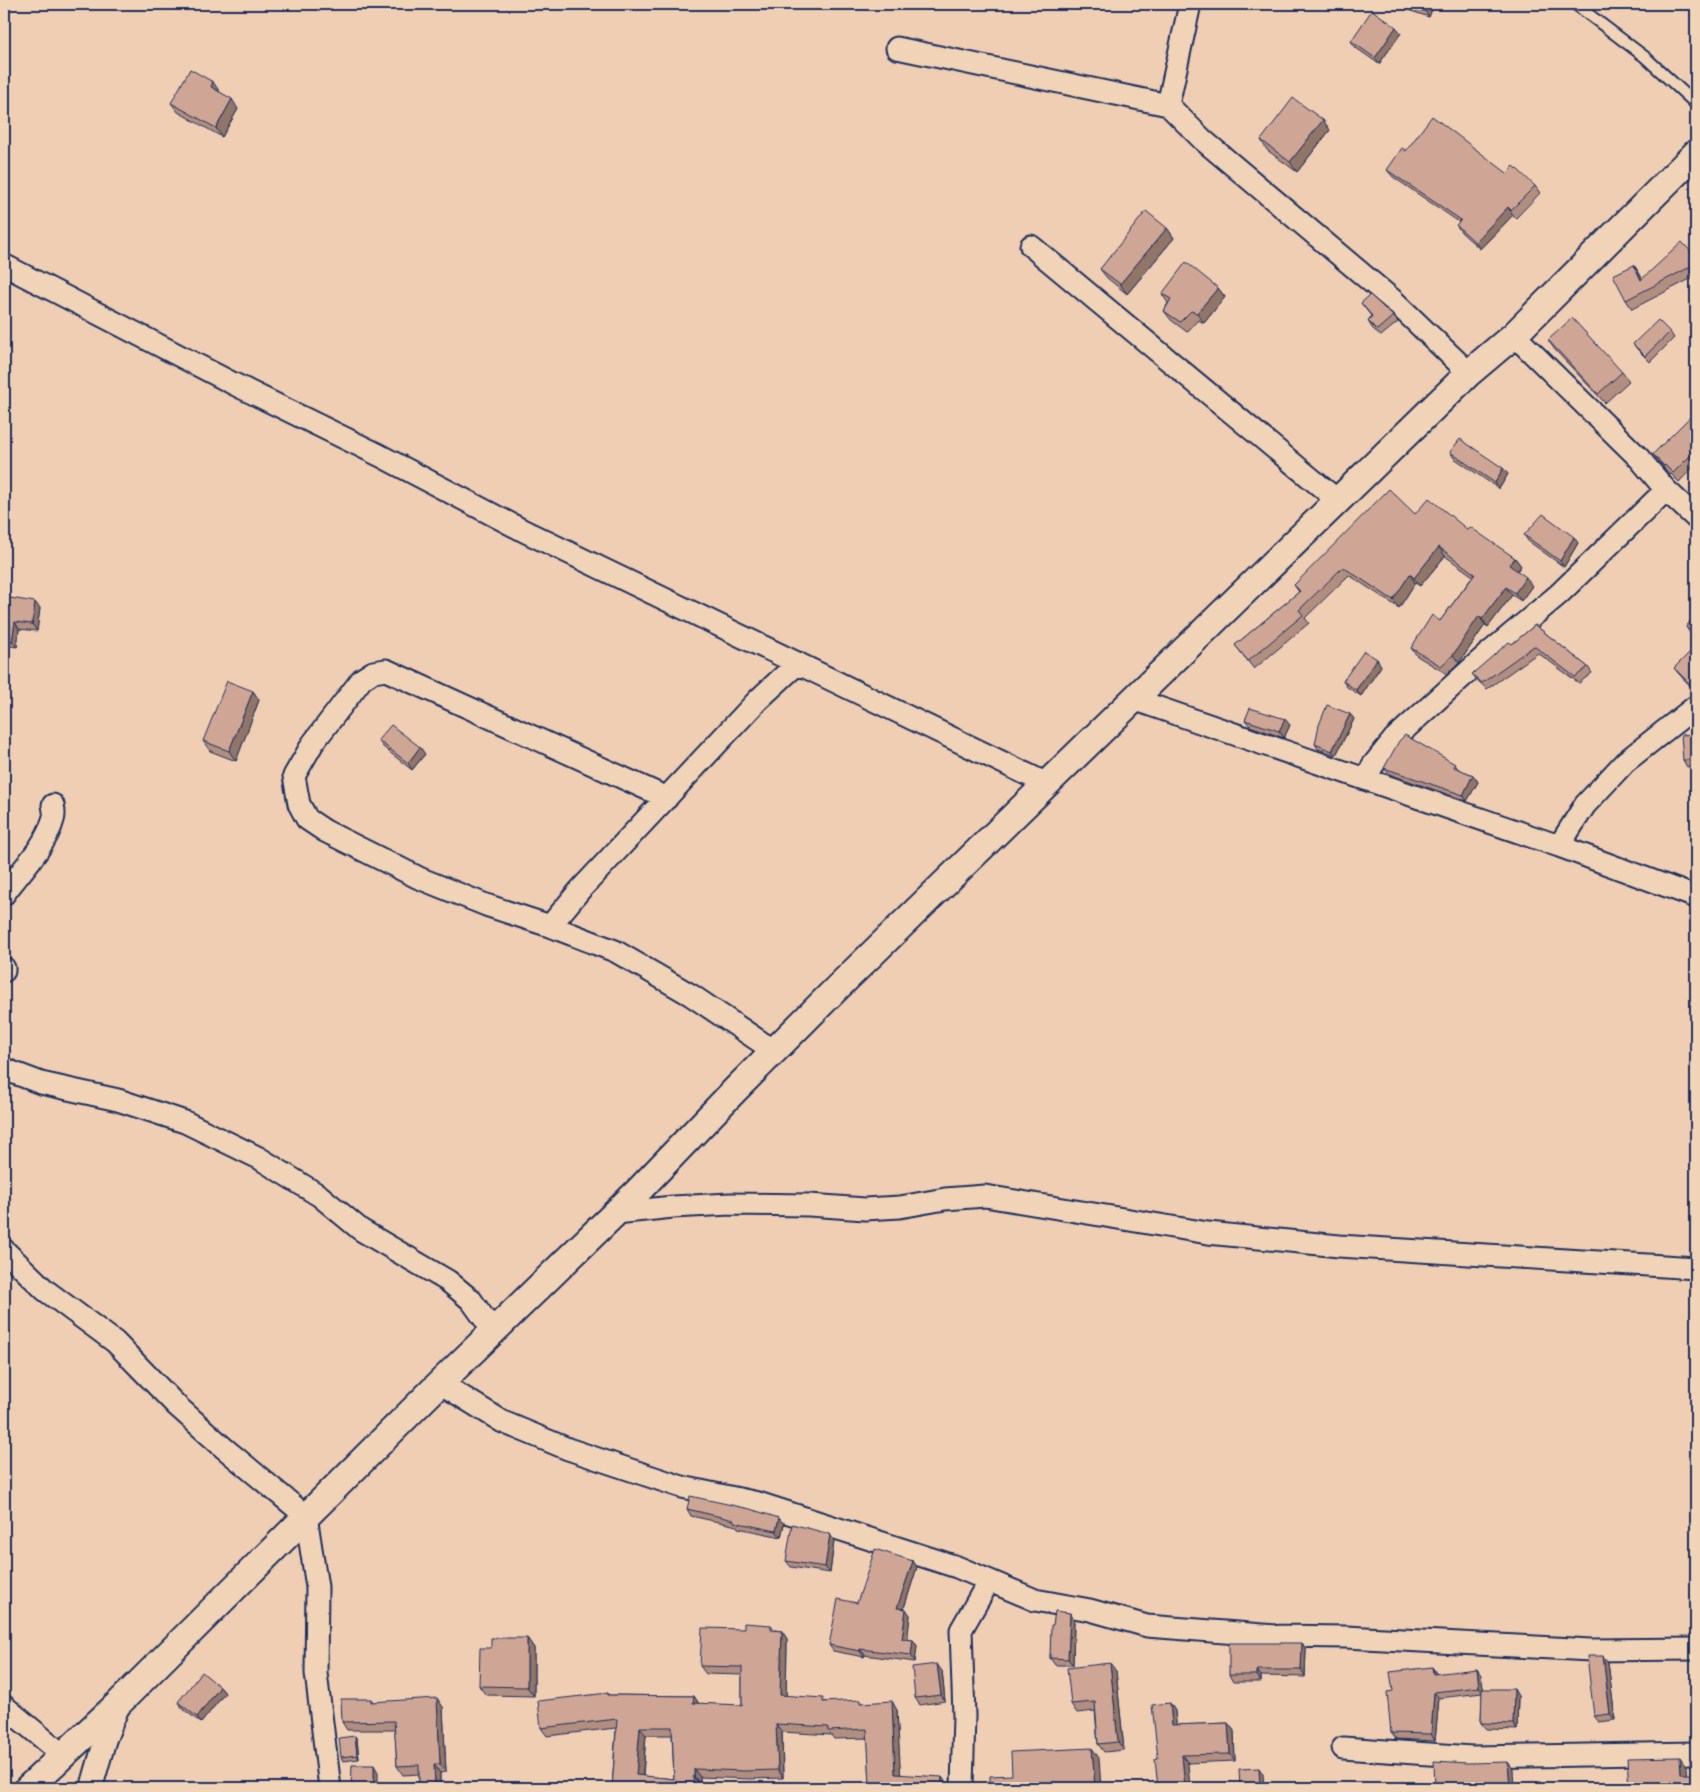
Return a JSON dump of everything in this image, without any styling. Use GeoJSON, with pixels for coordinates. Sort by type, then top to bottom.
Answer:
{"type":"FeatureCollection","features":[{"type":"Feature","properties":{"kind":"street"},"geometry":{"type":"LineString","coordinates":[[1168,105],[1190,4]]}},
{"type":"Feature","properties":{"kind":"street"},"geometry":{"type":"LineString","coordinates":[[897,48],[1168,105],[1203,140],[1394,301],[1469,373]]}},
{"type":"Feature","properties":{"kind":"street"},"geometry":{"type":"LineString","coordinates":[[28,1788],[120,1702],[440,1383],[616,1213],[774,1051],[1133,699],[1469,373],[1514,335],[1696,153]]}},
{"type":"Feature","properties":{"kind":"street"},"geometry":{"type":"LineString","coordinates":[[1031,246],[1337,500]]}},
{"type":"Feature","properties":{"kind":"street"},"geometry":{"type":"LineString","coordinates":[[4,265],[232,383],[379,455],[524,531],[1047,784]]}},
{"type":"Feature","properties":{"kind":"street"},"geometry":{"type":"LineString","coordinates":[[1514,335],[1640,458],[1666,490],[1696,518]]}},
{"type":"Feature","properties":{"kind":"street"},"geometry":{"type":"LineString","coordinates":[[1366,779],[1373,765],[1394,739],[1483,658],[1559,594],[1666,490]]}},
{"type":"Feature","properties":{"kind":"street"},"geometry":{"type":"LineString","coordinates":[[550,926],[580,890],[758,700],[798,663]]}},
{"type":"Feature","properties":{"kind":"street"},"geometry":{"type":"LineString","coordinates":[[668,798],[386,670],[373,672],[362,679],[313,743],[294,776],[299,804],[307,819],[325,831],[419,878],[486,905],[550,926],[615,951],[691,995],[774,1051]]}},
{"type":"Feature","properties":{"kind":"street"},"geometry":{"type":"LineString","coordinates":[[1133,699],[1559,846],[1696,897]]}},
{"type":"Feature","properties":{"kind":"street"},"geometry":{"type":"LineString","coordinates":[[1559,846],[1585,804],[1625,762],[1696,706]]}},
{"type":"Feature","properties":{"kind":"street"},"geometry":{"type":"LineString","coordinates":[[4,894],[50,830],[54,818],[53,805]]}},
{"type":"Feature","properties":{"kind":"street"},"geometry":{"type":"LineString","coordinates":[[4,1068],[41,1083],[118,1100],[185,1122],[259,1158],[320,1196],[361,1230],[448,1280],[471,1300],[494,1332]]}},
{"type":"Feature","properties":{"kind":"street"},"geometry":{"type":"LineString","coordinates":[[616,1213],[672,1207],[730,1204],[809,1205],[865,1209],[900,1207],[945,1199],[985,1196],[1208,1233],[1339,1246],[1696,1268]]}},
{"type":"Feature","properties":{"kind":"street"},"geometry":{"type":"LineString","coordinates":[[4,1250],[45,1290],[115,1342],[183,1411],[224,1448],[306,1516],[317,1588],[316,1673],[330,1788]]}},
{"type":"Feature","properties":{"kind":"street"},"geometry":{"type":"LineString","coordinates":[[440,1383],[503,1422],[568,1449],[682,1487],[758,1504],[957,1567],[1035,1600],[1090,1610],[1147,1626],[1276,1636],[1346,1637],[1591,1650],[1696,1649]]}},
{"type":"Feature","properties":{"kind":"street"},"geometry":{"type":"LineString","coordinates":[[962,1788],[964,1716],[961,1630],[989,1581]]}},
{"type":"Feature","properties":{"kind":"street"},"geometry":{"type":"LineString","coordinates":[[93,1788],[93,1782],[106,1740],[120,1702]]}},
{"type":"Feature","properties":{"kind":"street"},"geometry":{"type":"LineString","coordinates":[[4,1706],[63,1755]]}},
{"type":"Feature","properties":{"kind":"street"},"geometry":{"type":"LineString","coordinates":[[1343,1748],[1472,1757],[1696,1753]]}},
{"type":"Feature","properties":{"kind":"lane"},"geometry":{"type":"LineString","coordinates":[[1575,4],[1645,57],[1696,104]]}},
{"type":"Feature","properties":{"kind":"building"},"geometry":{"type":"Polygon","coordinates":[[[1403,4],[1427,4],[1425,11],[1403,4]]]}},
{"type":"Feature","properties":{"kind":"building"},"geometry":{"type":"Polygon","coordinates":[[[1372,10],[1396,27],[1375,58],[1351,41],[1372,10]]]}},
{"type":"Feature","properties":{"kind":"building"},"geometry":{"type":"Polygon","coordinates":[[[190,69],[213,82],[211,87],[232,99],[216,128],[171,103],[190,69]]]}},
{"type":"Feature","properties":{"kind":"building"},"geometry":{"type":"Polygon","coordinates":[[[1293,98],[1323,120],[1290,162],[1261,140],[1293,98]]]}},
{"type":"Feature","properties":{"kind":"building"},"geometry":{"type":"Polygon","coordinates":[[[1432,116],[1507,173],[1514,166],[1535,186],[1511,210],[1508,207],[1475,242],[1456,225],[1461,220],[1387,170],[1402,148],[1406,151],[1432,116]]]}},
{"type":"Feature","properties":{"kind":"building"},"geometry":{"type":"Polygon","coordinates":[[[1146,211],[1167,228],[1120,284],[1100,269],[1146,211]]]}},
{"type":"Feature","properties":{"kind":"building"},"geometry":{"type":"Polygon","coordinates":[[[1682,242],[1696,257],[1696,264],[1626,300],[1613,275],[1634,265],[1641,280],[1682,242]]]}},
{"type":"Feature","properties":{"kind":"building"},"geometry":{"type":"Polygon","coordinates":[[[1186,262],[1218,288],[1197,313],[1191,311],[1180,322],[1164,311],[1171,299],[1162,294],[1186,262]]]}},
{"type":"Feature","properties":{"kind":"building"},"geometry":{"type":"Polygon","coordinates":[[[1370,295],[1393,316],[1377,330],[1368,321],[1372,316],[1361,303],[1370,295]]]}},
{"type":"Feature","properties":{"kind":"building"},"geometry":{"type":"Polygon","coordinates":[[[1572,318],[1622,372],[1598,394],[1548,340],[1572,318]]]}},
{"type":"Feature","properties":{"kind":"building"},"geometry":{"type":"Polygon","coordinates":[[[1658,320],[1670,332],[1645,356],[1633,344],[1658,320]]]}},
{"type":"Feature","properties":{"kind":"building"},"geometry":{"type":"Polygon","coordinates":[[[1696,411],[1696,456],[1693,453],[1673,473],[1653,454],[1696,411]]]}},
{"type":"Feature","properties":{"kind":"building"},"geometry":{"type":"Polygon","coordinates":[[[1460,439],[1503,468],[1495,483],[1450,452],[1460,439]]]}},
{"type":"Feature","properties":{"kind":"building"},"geometry":{"type":"Polygon","coordinates":[[[1389,489],[1415,514],[1429,498],[1468,530],[1470,527],[1515,558],[1509,565],[1526,577],[1515,593],[1506,587],[1482,619],[1479,616],[1453,655],[1441,666],[1411,648],[1432,615],[1440,621],[1475,574],[1439,547],[1414,578],[1410,574],[1393,600],[1343,567],[1299,610],[1303,615],[1248,661],[1235,645],[1300,591],[1294,585],[1389,489]]]}},
{"type":"Feature","properties":{"kind":"building"},"geometry":{"type":"Polygon","coordinates":[[[1543,514],[1574,537],[1560,561],[1524,535],[1543,514]]]}},
{"type":"Feature","properties":{"kind":"building"},"geometry":{"type":"Polygon","coordinates":[[[4,597],[35,602],[32,624],[15,622],[12,641],[4,639],[4,597]]]}},
{"type":"Feature","properties":{"kind":"building"},"geometry":{"type":"Polygon","coordinates":[[[1696,614],[1696,635],[1686,627],[1696,614]]]}},
{"type":"Feature","properties":{"kind":"building"},"geometry":{"type":"Polygon","coordinates":[[[1535,625],[1588,667],[1575,677],[1534,646],[1482,683],[1472,674],[1509,642],[1512,644],[1535,625]]]}},
{"type":"Feature","properties":{"kind":"building"},"geometry":{"type":"Polygon","coordinates":[[[1696,646],[1696,685],[1694,688],[1674,668],[1696,646]]]}},
{"type":"Feature","properties":{"kind":"building"},"geometry":{"type":"Polygon","coordinates":[[[1364,651],[1377,659],[1356,690],[1343,681],[1364,651]]]}},
{"type":"Feature","properties":{"kind":"building"},"geometry":{"type":"Polygon","coordinates":[[[227,681],[253,691],[229,751],[203,741],[227,681]]]}},
{"type":"Feature","properties":{"kind":"building"},"geometry":{"type":"Polygon","coordinates":[[[1327,705],[1350,714],[1332,751],[1315,744],[1319,725],[1327,705]]]}},
{"type":"Feature","properties":{"kind":"building"},"geometry":{"type":"Polygon","coordinates":[[[1250,708],[1285,719],[1279,731],[1245,720],[1250,708]]]}},
{"type":"Feature","properties":{"kind":"building"},"geometry":{"type":"Polygon","coordinates":[[[391,725],[420,747],[408,763],[378,740],[391,725]]]}},
{"type":"Feature","properties":{"kind":"building"},"geometry":{"type":"Polygon","coordinates":[[[1696,734],[1696,760],[1683,760],[1681,735],[1696,734]]]}},
{"type":"Feature","properties":{"kind":"building"},"geometry":{"type":"Polygon","coordinates":[[[1405,735],[1455,764],[1454,767],[1473,775],[1463,795],[1384,768],[1399,741],[1405,735]]]}},
{"type":"Feature","properties":{"kind":"building"},"geometry":{"type":"Polygon","coordinates":[[[690,1496],[750,1509],[779,1518],[776,1531],[687,1509],[690,1496]]]}},
{"type":"Feature","properties":{"kind":"building"},"geometry":{"type":"Polygon","coordinates":[[[792,1524],[830,1534],[825,1567],[786,1561],[792,1524]]]}},
{"type":"Feature","properties":{"kind":"building"},"geometry":{"type":"Polygon","coordinates":[[[875,1549],[913,1561],[897,1608],[906,1609],[902,1639],[913,1640],[911,1655],[860,1649],[860,1651],[829,1645],[838,1599],[857,1603],[875,1549]]]}},
{"type":"Feature","properties":{"kind":"building"},"geometry":{"type":"Polygon","coordinates":[[[1055,1611],[1070,1613],[1068,1659],[1050,1658],[1051,1625],[1053,1625],[1055,1611]]]}},
{"type":"Feature","properties":{"kind":"building"},"geometry":{"type":"Polygon","coordinates":[[[744,1623],[771,1625],[771,1630],[782,1631],[780,1695],[823,1698],[823,1702],[861,1700],[861,1703],[892,1701],[895,1774],[942,1777],[941,1788],[861,1788],[861,1786],[870,1785],[867,1729],[828,1731],[828,1727],[776,1724],[778,1770],[694,1769],[694,1788],[612,1788],[617,1719],[541,1728],[538,1701],[608,1693],[608,1695],[694,1696],[693,1703],[742,1705],[742,1667],[700,1666],[702,1628],[744,1629],[744,1623]],[[640,1727],[636,1775],[674,1779],[672,1727],[640,1727]]]}},
{"type":"Feature","properties":{"kind":"building"},"geometry":{"type":"Polygon","coordinates":[[[491,1638],[527,1638],[527,1687],[479,1686],[480,1648],[491,1648],[491,1638]]]}},
{"type":"Feature","properties":{"kind":"building"},"geometry":{"type":"Polygon","coordinates":[[[1229,1643],[1302,1643],[1301,1670],[1257,1670],[1257,1675],[1229,1675],[1229,1643]]]}},
{"type":"Feature","properties":{"kind":"building"},"geometry":{"type":"Polygon","coordinates":[[[1587,1656],[1603,1656],[1610,1714],[1594,1716],[1587,1656]]]}},
{"type":"Feature","properties":{"kind":"building"},"geometry":{"type":"Polygon","coordinates":[[[1110,1663],[1118,1742],[1098,1744],[1095,1702],[1071,1704],[1067,1668],[1110,1663]]]}},
{"type":"Feature","properties":{"kind":"building"},"geometry":{"type":"Polygon","coordinates":[[[937,1664],[941,1695],[915,1698],[912,1667],[937,1664]]]}},
{"type":"Feature","properties":{"kind":"building"},"geometry":{"type":"Polygon","coordinates":[[[1432,1667],[1433,1674],[1477,1669],[1479,1687],[1434,1692],[1431,1734],[1391,1733],[1387,1692],[1393,1691],[1390,1672],[1432,1667]]]}},
{"type":"Feature","properties":{"kind":"building"},"geometry":{"type":"Polygon","coordinates":[[[202,1672],[220,1687],[197,1717],[178,1702],[202,1672]]]}},
{"type":"Feature","properties":{"kind":"building"},"geometry":{"type":"Polygon","coordinates":[[[1482,1689],[1514,1689],[1513,1724],[1481,1723],[1482,1689]]]}},
{"type":"Feature","properties":{"kind":"building"},"geometry":{"type":"Polygon","coordinates":[[[437,1698],[440,1764],[434,1764],[435,1788],[419,1788],[419,1765],[397,1766],[394,1721],[342,1722],[341,1699],[371,1699],[371,1702],[437,1698]]]}},
{"type":"Feature","properties":{"kind":"building"},"geometry":{"type":"Polygon","coordinates":[[[1170,1703],[1172,1725],[1228,1723],[1230,1754],[1182,1755],[1185,1788],[1158,1788],[1155,1759],[1158,1758],[1152,1705],[1170,1703]]]}},
{"type":"Feature","properties":{"kind":"building"},"geometry":{"type":"Polygon","coordinates":[[[355,1736],[357,1755],[341,1757],[339,1738],[355,1736]]]}},
{"type":"Feature","properties":{"kind":"building"},"geometry":{"type":"Polygon","coordinates":[[[1092,1748],[1095,1788],[990,1788],[990,1776],[1012,1775],[1011,1752],[1092,1748]]]}},
{"type":"Feature","properties":{"kind":"building"},"geometry":{"type":"Polygon","coordinates":[[[1680,1757],[1681,1774],[1696,1774],[1696,1788],[1629,1788],[1627,1758],[1680,1757]]]}},
{"type":"Feature","properties":{"kind":"building"},"geometry":{"type":"Polygon","coordinates":[[[1434,1761],[1468,1763],[1508,1762],[1510,1788],[1435,1788],[1434,1761]]]}},
{"type":"Feature","properties":{"kind":"building"},"geometry":{"type":"Polygon","coordinates":[[[352,1765],[374,1765],[374,1788],[351,1788],[352,1765]]]}},
{"type":"Feature","properties":{"kind":"building"},"geometry":{"type":"Polygon","coordinates":[[[1259,1768],[1260,1788],[1240,1788],[1239,1769],[1259,1768]]]}}]}
